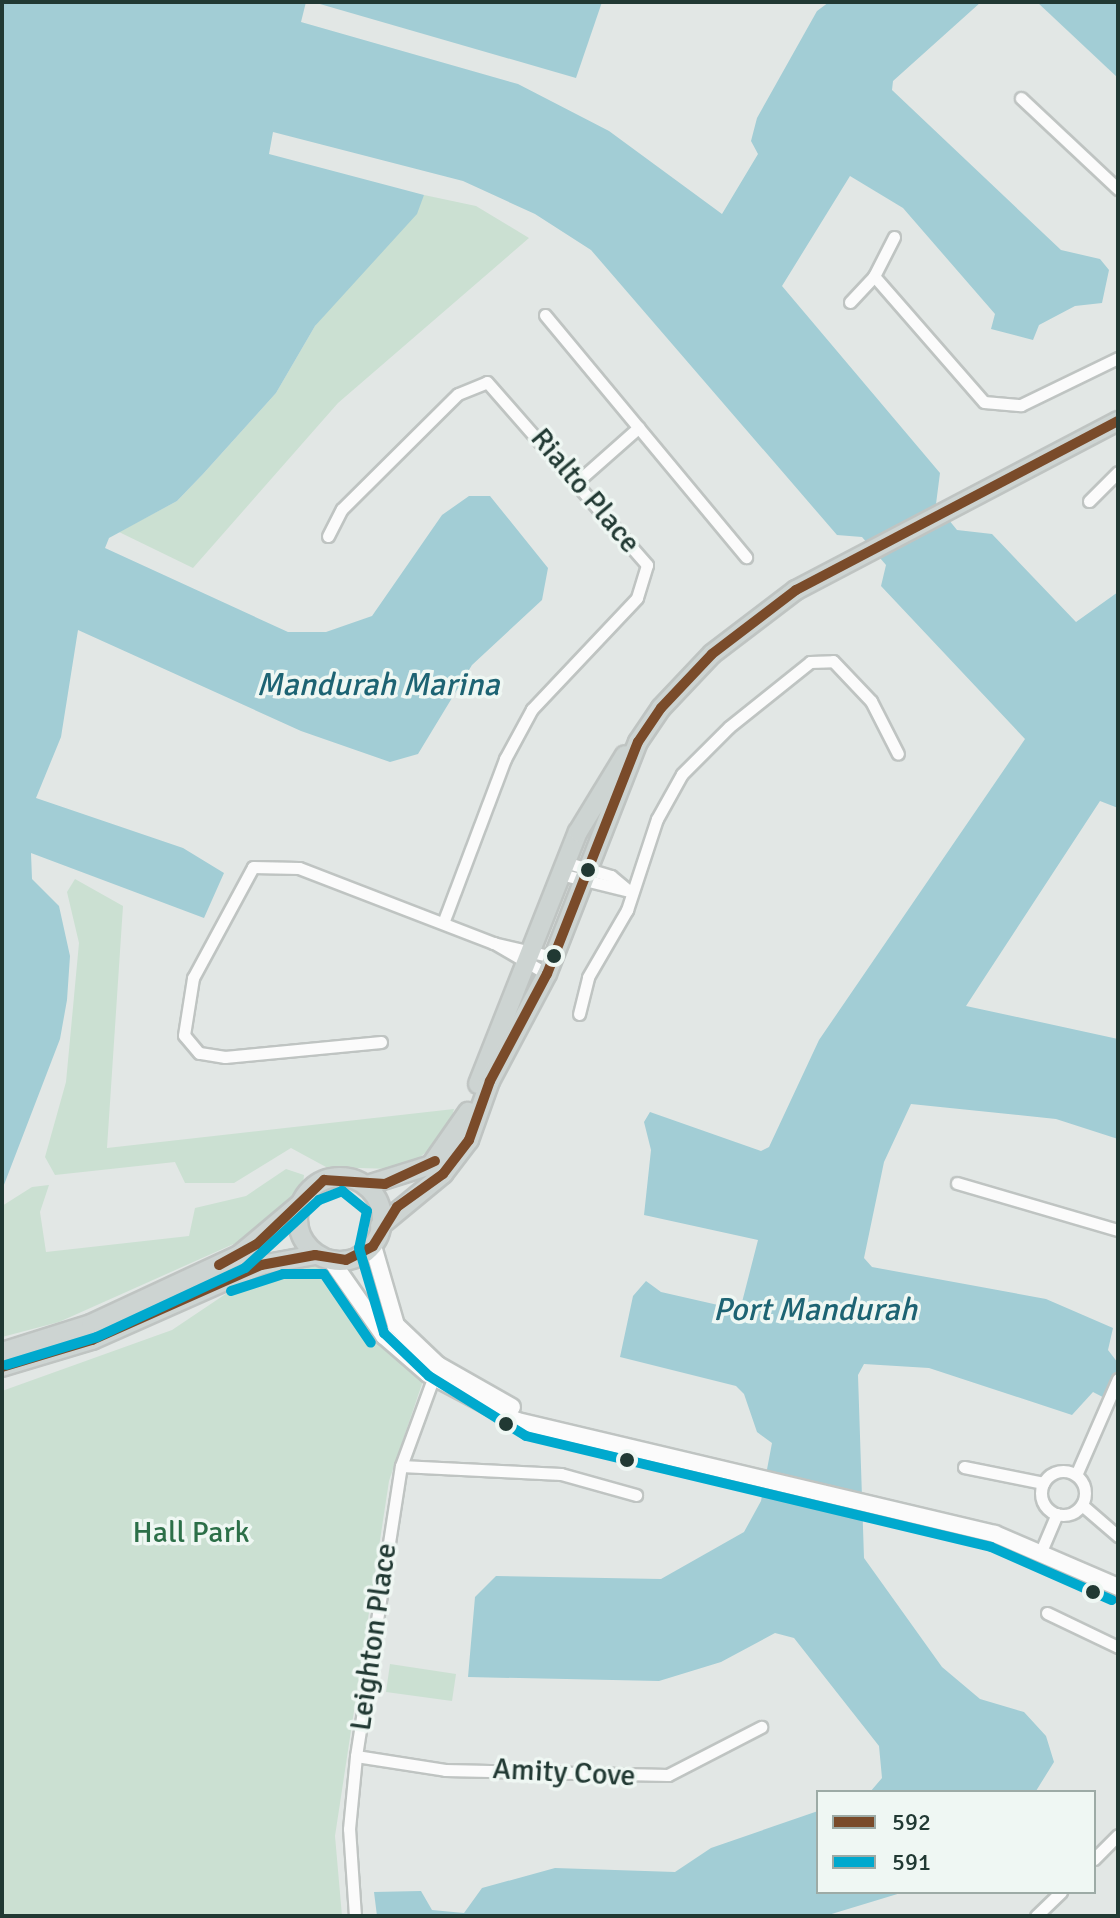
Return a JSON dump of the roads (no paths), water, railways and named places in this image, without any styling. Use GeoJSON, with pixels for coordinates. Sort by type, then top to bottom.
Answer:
{"type":"FeatureCollection","features":[{"type":"Feature","properties":{"kind":"main road"},"geometry":{"type":"LineString","coordinates":[[4,1359],[91,1324],[239,1255],[324,1180],[367,1185],[414,1176],[461,1130],[563,868],[610,775],[724,644],[848,563],[1118,421]]}},
{"type":"Feature","properties":{"kind":"main road"},"geometry":{"type":"LineString","coordinates":[[380,1226],[443,1174],[469,1140],[490,1081],[550,965],[638,742]]}},
{"type":"Feature","properties":{"kind":"main road"},"geometry":{"type":"LineString","coordinates":[[4,1359],[105,1335],[261,1265],[323,1258],[373,1246],[382,1209],[367,1185]]}},
{"type":"Feature","properties":{"kind":"main road"},"geometry":{"type":"LineString","coordinates":[[301,1203],[300,1230],[323,1258]]}},
{"type":"Feature","properties":{"kind":"street"},"geometry":{"type":"LineString","coordinates":[[1021,98],[1118,189]]}},
{"type":"Feature","properties":{"kind":"street"},"geometry":{"type":"LineString","coordinates":[[850,302],[874,276],[894,237]]}},
{"type":"Feature","properties":{"kind":"street"},"geometry":{"type":"LineString","coordinates":[[874,276],[984,402],[1021,405],[1118,358]]}},
{"type":"Feature","properties":{"kind":"street"},"geometry":{"type":"LineString","coordinates":[[545,315],[746,557]]}},
{"type":"Feature","properties":{"kind":"street","name":"Rialto Place"},"geometry":{"type":"LineString","coordinates":[[328,536],[342,509],[477,383],[504,395],[647,565],[646,586],[532,709],[505,759],[443,923]]}},
{"type":"Feature","properties":{"kind":"street"},"geometry":{"type":"LineString","coordinates":[[578,481],[639,427]]}},
{"type":"Feature","properties":{"kind":"street"},"geometry":{"type":"LineString","coordinates":[[1089,501],[1118,472]]}},
{"type":"Feature","properties":{"kind":"street"},"geometry":{"type":"LineString","coordinates":[[579,1014],[682,774],[810,662],[833,661],[871,701],[898,754]]}},
{"type":"Feature","properties":{"kind":"street"},"geometry":{"type":"LineString","coordinates":[[381,1042],[210,1056],[184,1035],[185,1010],[193,978],[253,867],[299,868],[550,965]]}},
{"type":"Feature","properties":{"kind":"street"},"geometry":{"type":"LineString","coordinates":[[563,868],[630,891]]}},
{"type":"Feature","properties":{"kind":"street"},"geometry":{"type":"LineString","coordinates":[[493,943],[550,965]]}},
{"type":"Feature","properties":{"kind":"street"},"geometry":{"type":"LineString","coordinates":[[957,1183],[1118,1230]]}},
{"type":"Feature","properties":{"kind":"street"},"geometry":{"type":"LineString","coordinates":[[373,1246],[396,1325],[436,1370]]}},
{"type":"Feature","properties":{"kind":"street"},"geometry":{"type":"LineString","coordinates":[[323,1258],[384,1336],[436,1370],[532,1423],[866,1503],[1042,1549],[1118,1587]]}},
{"type":"Feature","properties":{"kind":"street","name":"Leighton Place"},"geometry":{"type":"LineString","coordinates":[[355,1916],[349,1829],[356,1756],[401,1466],[436,1370]]}},
{"type":"Feature","properties":{"kind":"street"},"geometry":{"type":"LineString","coordinates":[[1076,1475],[1093,1429],[1118,1379]]}},
{"type":"Feature","properties":{"kind":"street"},"geometry":{"type":"LineString","coordinates":[[401,1466],[561,1474],[636,1495]]}},
{"type":"Feature","properties":{"kind":"street"},"geometry":{"type":"LineString","coordinates":[[964,1467],[1043,1483],[1062,1471],[1076,1475],[1085,1489],[1082,1505]]}},
{"type":"Feature","properties":{"kind":"street"},"geometry":{"type":"LineString","coordinates":[[1043,1483],[1042,1500],[1057,1514]]}},
{"type":"Feature","properties":{"kind":"street"},"geometry":{"type":"LineString","coordinates":[[1042,1549],[1057,1514],[1082,1505]]}},
{"type":"Feature","properties":{"kind":"street"},"geometry":{"type":"LineString","coordinates":[[1082,1505],[1118,1536]]}},
{"type":"Feature","properties":{"kind":"street"},"geometry":{"type":"LineString","coordinates":[[1047,1613],[1118,1647]]}},
{"type":"Feature","properties":{"kind":"street","name":"Amity Cove"},"geometry":{"type":"LineString","coordinates":[[356,1756],[445,1770],[652,1776],[711,1757],[761,1727]]}},
{"type":"Feature","properties":{"kind":"street"},"geometry":{"type":"LineString","coordinates":[[1096,1857],[1118,1835]]}},
{"type":"Feature","properties":{"kind":"street"},"geometry":{"type":"LineString","coordinates":[[1036,1916],[1059,1894]]}},
{"type":"Feature","properties":{"kind":"water","name":"Port Mandurah"},"geometry":{"type":"Polygon","coordinates":[[[2,2],[306,2],[301,22],[518,84],[609,131],[722,214],[758,154],[751,141],[757,118],[817,11],[829,2],[981,2],[893,81],[892,90],[1061,250],[1100,259],[1109,270],[1102,303],[1075,306],[1039,325],[1033,340],[991,329],[995,314],[903,208],[850,176],[782,286],[940,473],[936,504],[957,530],[992,534],[1076,622],[1118,592],[1118,808],[1100,801],[966,1006],[1118,1039],[1118,1139],[1056,1119],[911,1104],[884,1162],[864,1258],[872,1267],[1046,1299],[1113,1328],[1108,1350],[1118,1363],[1118,1405],[1093,1392],[1072,1415],[929,1368],[864,1364],[858,1375],[864,1558],[942,1667],[980,1699],[1024,1712],[1046,1736],[1054,1762],[1037,1790],[872,1790],[882,1778],[879,1746],[794,1638],[775,1633],[721,1662],[659,1681],[468,1677],[475,1597],[496,1576],[661,1579],[744,1532],[761,1501],[772,1443],[757,1432],[744,1394],[736,1386],[620,1357],[633,1296],[646,1281],[661,1292],[740,1310],[758,1240],[644,1215],[651,1150],[644,1122],[650,1112],[761,1151],[769,1147],[819,1040],[1025,739],[881,586],[886,565],[862,537],[837,535],[591,250],[535,214],[463,181],[273,132],[269,154],[424,195],[417,214],[315,326],[276,393],[203,474],[177,501],[109,538],[105,548],[288,632],[326,632],[372,616],[442,515],[469,496],[490,496],[548,568],[542,600],[472,665],[418,754],[390,762],[301,731],[78,630],[61,737],[36,798],[183,848],[224,873],[204,918],[31,853],[32,879],[59,906],[70,956],[67,1000],[60,1039],[2,1190],[2,2]]]}},
{"type":"Feature","properties":{"kind":"water"},"geometry":{"type":"Polygon","coordinates":[[[313,2],[602,2],[576,78],[313,2]]]}},
{"type":"Feature","properties":{"kind":"water"},"geometry":{"type":"Polygon","coordinates":[[[1037,2],[1118,2],[1118,78],[1037,2]]]}},
{"type":"Feature","properties":{"kind":"water"},"geometry":{"type":"Polygon","coordinates":[[[816,1812],[816,1894],[897,1894],[825,1916],[377,1916],[374,1892],[421,1891],[432,1910],[464,1913],[482,1888],[555,1868],[675,1872],[711,1848],[816,1812]]]}},
{"type":"Feature","properties":{"kind":"water label","name":"Mandurah Marina"},"geometry":{"type":"Point","coordinates":[378,685]}},
{"type":"Feature","properties":{"kind":"park label","name":"Hall Park"},"geometry":{"type":"Point","coordinates":[191,1533]}}]}
